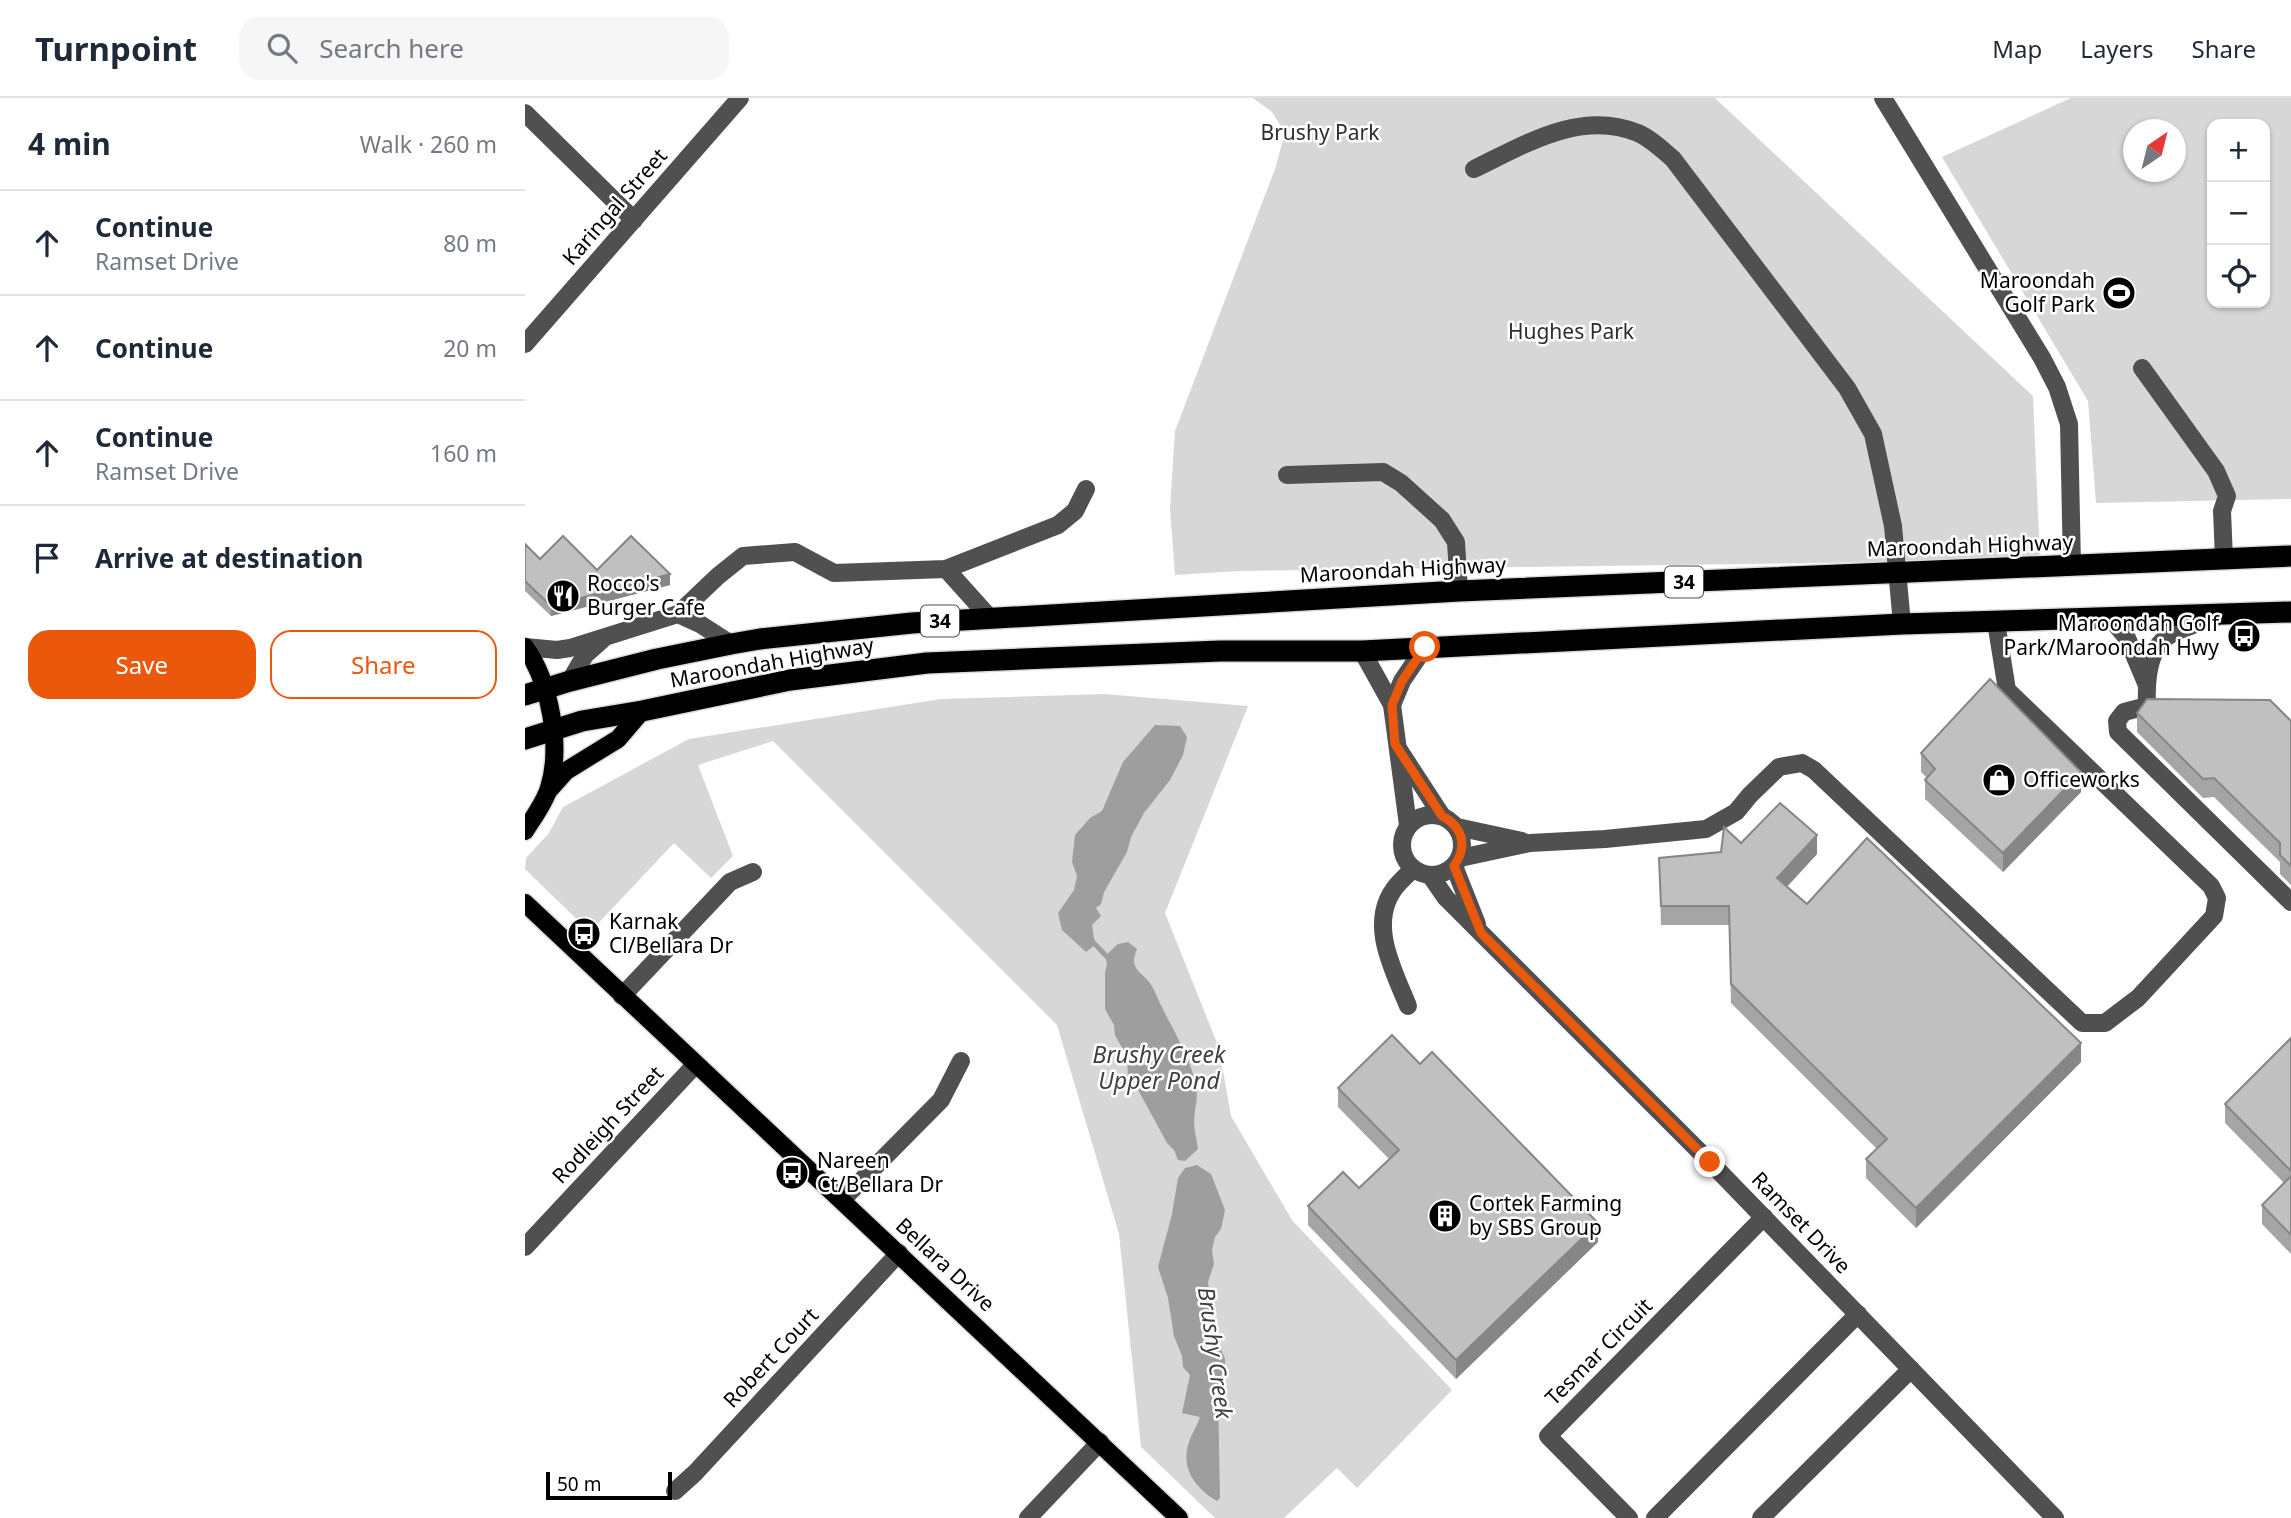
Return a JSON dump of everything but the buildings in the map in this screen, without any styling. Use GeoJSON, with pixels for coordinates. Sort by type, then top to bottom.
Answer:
{"type":"FeatureCollection","features":[{"type":"Feature","properties":{"kind":"highway","name":"Maroondah Highway"},"geometry":{"type":"LineString","coordinates":[[535,692],[657,659],[731,644],[912,623],[1312,598],[2291,556]]}},
{"type":"Feature","properties":{"kind":"highway","name":"Maroondah Highway"},"geometry":{"type":"LineString","coordinates":[[525,739],[582,721],[790,680],[927,663],[1220,650],[1362,651],[1902,624],[2291,612]]}},
{"type":"Feature","properties":{"kind":"main road"},"geometry":{"type":"LineString","coordinates":[[525,647],[539,668],[535,692],[553,730],[555,762],[549,790]]}},
{"type":"Feature","properties":{"kind":"main road"},"geometry":{"type":"LineString","coordinates":[[525,831],[549,790],[566,771],[618,739],[642,711]]}},
{"type":"Feature","properties":{"kind":"main road","name":"Bellara Drive"},"geometry":{"type":"LineString","coordinates":[[525,903],[1173,1512]]}},
{"type":"Feature","properties":{"kind":"street","name":"Karingal Street"},"geometry":{"type":"LineString","coordinates":[[525,344],[740,98]]}},
{"type":"Feature","properties":{"kind":"street"},"geometry":{"type":"LineString","coordinates":[[1883,98],[2042,358],[2057,387],[2069,424],[2072,566]]}},
{"type":"Feature","properties":{"kind":"street"},"geometry":{"type":"LineString","coordinates":[[525,113],[634,220]]}},
{"type":"Feature","properties":{"kind":"street"},"geometry":{"type":"LineString","coordinates":[[1474,169],[1555,130],[1605,125],[1637,133],[1673,159],[1847,388],[1873,434],[1893,526],[1902,624]]}},
{"type":"Feature","properties":{"kind":"street"},"geometry":{"type":"LineString","coordinates":[[2142,368],[2216,471],[2227,496],[2222,511],[2224,559]]}},
{"type":"Feature","properties":{"kind":"street"},"geometry":{"type":"LineString","coordinates":[[1287,475],[1383,472],[1401,483],[1442,520],[1456,542],[1459,591]]}},
{"type":"Feature","properties":{"kind":"street"},"geometry":{"type":"LineString","coordinates":[[525,647],[557,650],[678,614],[743,556],[795,552],[834,573],[946,569],[1058,525],[1075,512],[1086,489]]}},
{"type":"Feature","properties":{"kind":"street"},"geometry":{"type":"LineString","coordinates":[[946,569],[991,618]]}},
{"type":"Feature","properties":{"kind":"street"},"geometry":{"type":"LineString","coordinates":[[678,614],[700,624],[731,644]]}},
{"type":"Feature","properties":{"kind":"street"},"geometry":{"type":"LineString","coordinates":[[2220,615],[2169,635],[2158,644],[2146,683],[2147,706],[2124,712],[2117,721],[2119,732],[2291,902]]}},
{"type":"Feature","properties":{"kind":"street"},"geometry":{"type":"LineString","coordinates":[[2111,619],[2127,638],[2146,683]]}},
{"type":"Feature","properties":{"kind":"street"},"geometry":{"type":"LineString","coordinates":[[1408,1006],[1384,946],[1385,911],[1393,890],[1422,872],[1447,871],[1457,862],[1530,843],[1706,829],[1736,812],[1750,794],[1779,767],[1802,763],[1814,771],[2082,1023],[2105,1023],[2138,998],[2214,916],[2217,898],[2211,886],[2007,690],[1996,622]]}},
{"type":"Feature","properties":{"kind":"street"},"geometry":{"type":"LineString","coordinates":[[570,681],[585,655],[604,638]]}},
{"type":"Feature","properties":{"kind":"street"},"geometry":{"type":"LineString","coordinates":[[1392,705],[1402,681],[1425,647]]}},
{"type":"Feature","properties":{"kind":"street"},"geometry":{"type":"LineString","coordinates":[[1362,651],[1392,705],[1395,744],[1408,825]]}},
{"type":"Feature","properties":{"kind":"street"},"geometry":{"type":"LineString","coordinates":[[1395,744],[1442,816],[1457,827],[1530,843]]}},
{"type":"Feature","properties":{"kind":"street"},"geometry":{"type":"LineString","coordinates":[[1422,872],[1402,853],[1403,834],[1408,825],[1424,815],[1442,816]]}},
{"type":"Feature","properties":{"kind":"street"},"geometry":{"type":"LineString","coordinates":[[1457,827],[1463,842],[1457,862]]}},
{"type":"Feature","properties":{"kind":"street","name":"Ramset Drive"},"geometry":{"type":"LineString","coordinates":[[1457,862],[1481,933]]}},
{"type":"Feature","properties":{"kind":"street"},"geometry":{"type":"LineString","coordinates":[[622,996],[730,882],[753,872]]}},
{"type":"Feature","properties":{"kind":"street","name":"Ramset Drive"},"geometry":{"type":"LineString","coordinates":[[1422,872],[1764,1217],[2055,1518]]}},
{"type":"Feature","properties":{"kind":"street"},"geometry":{"type":"LineString","coordinates":[[842,1200],[941,1100],[961,1061]]}},
{"type":"Feature","properties":{"kind":"street","name":"Rodleigh Street"},"geometry":{"type":"LineString","coordinates":[[525,1247],[696,1064]]}},
{"type":"Feature","properties":{"kind":"street","name":"Tesmar Circuit"},"geometry":{"type":"LineString","coordinates":[[1629,1518],[1548,1436],[1764,1217]]}},
{"type":"Feature","properties":{"kind":"street","name":"Robert Court"},"geometry":{"type":"LineString","coordinates":[[675,1491],[899,1254]]}},
{"type":"Feature","properties":{"kind":"street"},"geometry":{"type":"LineString","coordinates":[[1655,1518],[1858,1314]]}},
{"type":"Feature","properties":{"kind":"street"},"geometry":{"type":"LineString","coordinates":[[1761,1518],[1911,1369]]}},
{"type":"Feature","properties":{"kind":"street"},"geometry":{"type":"LineString","coordinates":[[1028,1518],[1100,1442]]}},
{"type":"Feature","properties":{"kind":"green space","name":"Hughes Park"},"geometry":{"type":"Polygon","coordinates":[[[1253,98],[1715,98],[2033,396],[2040,560],[1238,571],[1175,575],[1170,509],[1175,431],[1275,169],[1285,133],[1272,112],[1253,98]]]}},
{"type":"Feature","properties":{"kind":"green space","name":"Maroondah Golf Park"},"geometry":{"type":"Polygon","coordinates":[[[2071,98],[2291,98],[2291,499],[2096,503],[2088,401],[1942,157],[2071,98]]]}},
{"type":"Feature","properties":{"kind":"green space"},"geometry":{"type":"Polygon","coordinates":[[[1104,694],[1248,706],[1165,913],[1219,1048],[1231,1116],[1292,1220],[1452,1390],[1357,1488],[1337,1468],[1284,1518],[1215,1518],[1141,1447],[1119,1234],[1057,1025],[773,741],[698,765],[733,856],[711,878],[674,843],[590,932],[525,869],[526,858],[549,833],[563,807],[689,739],[941,699],[1104,694]]]}},
{"type":"Feature","properties":{"kind":"water"},"geometry":{"type":"Polygon","coordinates":[[[1155,725],[1180,726],[1187,737],[1183,755],[1170,780],[1144,813],[1131,837],[1127,852],[1104,892],[1101,904],[1096,908],[1101,916],[1092,925],[1095,945],[1086,952],[1062,930],[1058,913],[1074,890],[1077,876],[1072,862],[1075,835],[1090,818],[1102,811],[1123,762],[1155,725]]]}},
{"type":"Feature","properties":{"kind":"water","name":"Brushy Creek Upper Pond"},"geometry":{"type":"Polygon","coordinates":[[[1128,942],[1137,949],[1134,963],[1136,968],[1151,984],[1183,1048],[1196,1084],[1194,1122],[1198,1149],[1185,1161],[1178,1160],[1137,1088],[1128,1078],[1127,1057],[1105,1009],[1105,956],[1118,944],[1128,942]]]}},
{"type":"Feature","properties":{"kind":"water"},"geometry":{"type":"Polygon","coordinates":[[[1197,1165],[1211,1174],[1225,1210],[1221,1229],[1215,1237],[1212,1250],[1214,1264],[1208,1282],[1216,1336],[1225,1359],[1225,1372],[1218,1392],[1220,1498],[1217,1501],[1202,1490],[1188,1469],[1187,1451],[1200,1417],[1182,1413],[1190,1375],[1183,1367],[1182,1356],[1174,1336],[1168,1298],[1158,1267],[1178,1178],[1185,1168],[1197,1165]]]}},
{"type":"Feature","properties":{"kind":"waterway","name":"Brushy Creek"},"geometry":{"type":"LineString","coordinates":[[1092,941],[1110,960]]}},
{"type":"Feature","properties":{"kind":"place","name":"Maroondah Golf Park"},"geometry":{"type":"Point","coordinates":[2119,293]}},
{"type":"Feature","properties":{"kind":"place","name":"Rocco's Burger Cafe"},"geometry":{"type":"Point","coordinates":[563,596]}},
{"type":"Feature","properties":{"kind":"place","name":"Maroondah Golf Park/Maroondah Hwy"},"geometry":{"type":"Point","coordinates":[2244,636]}},
{"type":"Feature","properties":{"kind":"place","name":"Officeworks"},"geometry":{"type":"Point","coordinates":[1999,780]}},
{"type":"Feature","properties":{"kind":"place","name":"Karnak Cl/Bellara Dr"},"geometry":{"type":"Point","coordinates":[584,934]}},
{"type":"Feature","properties":{"kind":"place","name":"Nareen Ct/Bellara Dr"},"geometry":{"type":"Point","coordinates":[792,1173]}},
{"type":"Feature","properties":{"kind":"place","name":"Cortek Farming by SBS Group"},"geometry":{"type":"Point","coordinates":[1445,1216]}},
{"type":"Feature","properties":{"kind":"route"},"geometry":{"type":"LineString","coordinates":[[1425,647],[1402,681],[1392,705],[1395,744],[1442,816],[1451,820],[1461,835],[1462,850],[1454,866],[1481,933],[1710,1162]]}},
{"type":"Feature","properties":{"kind":"park label","name":"Brushy Park"},"geometry":{"type":"Point","coordinates":[1320,133]}}]}
